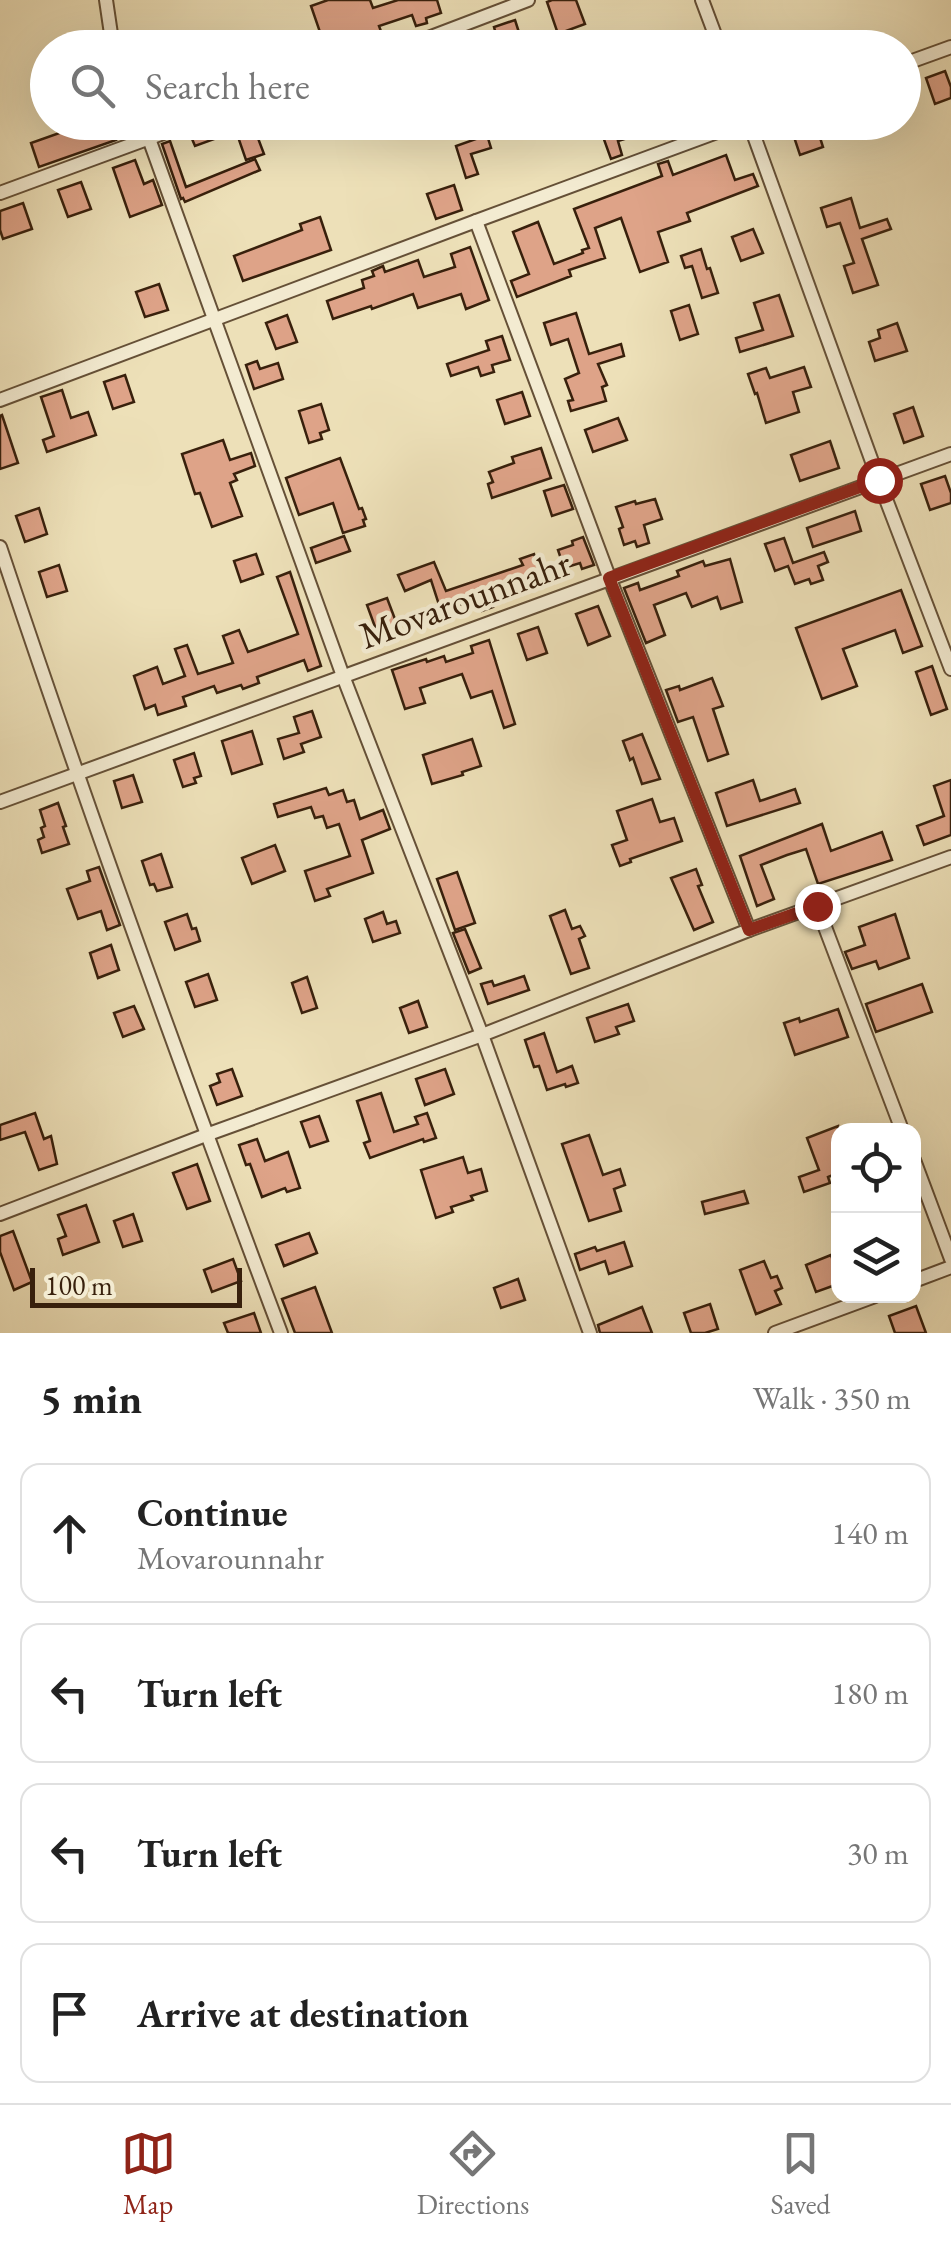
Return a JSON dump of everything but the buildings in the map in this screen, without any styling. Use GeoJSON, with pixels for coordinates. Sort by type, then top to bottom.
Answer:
{"type":"FeatureCollection","features":[{"type":"Feature","properties":{"kind":"street"},"geometry":{"type":"LineString","coordinates":[[106,0],[110,30]]}},
{"type":"Feature","properties":{"kind":"street"},"geometry":{"type":"LineString","coordinates":[[449,30],[528,0]]}},
{"type":"Feature","properties":{"kind":"street"},"geometry":{"type":"LineString","coordinates":[[702,0],[713,30]]}},
{"type":"Feature","properties":{"kind":"street"},"geometry":{"type":"LineString","coordinates":[[921,58],[951,47]]}},
{"type":"Feature","properties":{"kind":"street"},"geometry":{"type":"LineString","coordinates":[[0,194],[144,140]]}},
{"type":"Feature","properties":{"kind":"street"},"geometry":{"type":"LineString","coordinates":[[150,140],[343,676],[482,1035],[590,1333]]}},
{"type":"Feature","properties":{"kind":"street"},"geometry":{"type":"LineString","coordinates":[[0,400],[697,140]]}},
{"type":"Feature","properties":{"kind":"street"},"geometry":{"type":"LineString","coordinates":[[754,140],[950,664]]}},
{"type":"Feature","properties":{"kind":"street"},"geometry":{"type":"LineString","coordinates":[[476,220],[609,578],[749,930]]}},
{"type":"Feature","properties":{"kind":"street","name":"Movarounnahr"},"geometry":{"type":"LineString","coordinates":[[0,802],[951,454]]}},
{"type":"Feature","properties":{"kind":"street"},"geometry":{"type":"LineString","coordinates":[[0,547],[76,775],[281,1333]]}},
{"type":"Feature","properties":{"kind":"street"},"geometry":{"type":"LineString","coordinates":[[0,1214],[951,857]]}},
{"type":"Feature","properties":{"kind":"street"},"geometry":{"type":"LineString","coordinates":[[817,906],[899,1123]]}},
{"type":"Feature","properties":{"kind":"street"},"geometry":{"type":"LineString","coordinates":[[921,1179],[951,1259]]}},
{"type":"Feature","properties":{"kind":"street"},"geometry":{"type":"LineString","coordinates":[[921,1278],[951,1267]]}},
{"type":"Feature","properties":{"kind":"street"},"geometry":{"type":"LineString","coordinates":[[775,1333],[856,1303]]}},
{"type":"Feature","properties":{"kind":"route"},"geometry":{"type":"LineString","coordinates":[[817,906],[749,930],[609,578],[879,480]]}}]}
